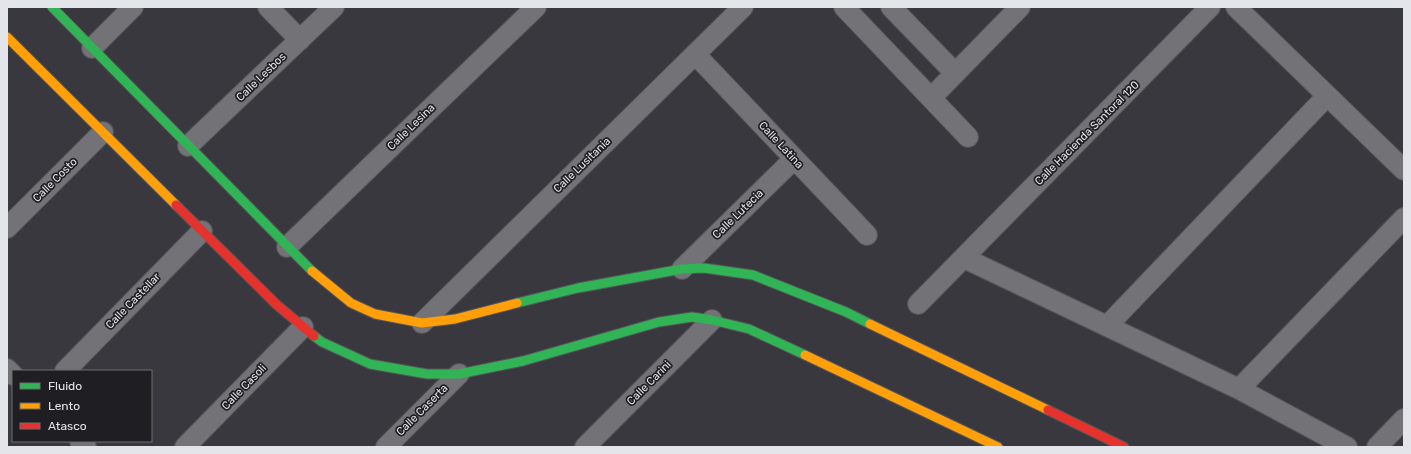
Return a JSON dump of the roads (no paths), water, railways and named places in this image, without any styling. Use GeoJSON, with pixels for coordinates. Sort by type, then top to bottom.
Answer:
{"type":"FeatureCollection","features":[{"type":"Feature","properties":{"kind":"street"},"geometry":{"type":"LineString","coordinates":[[52,7],[318,277],[352,303],[374,314],[422,322],[455,319],[578,288],[682,269],[704,268],[753,275],[846,312],[1124,447]]}},
{"type":"Feature","properties":{"kind":"street"},"geometry":{"type":"LineString","coordinates":[[92,48],[133,7]]}},
{"type":"Feature","properties":{"kind":"street"},"geometry":{"type":"LineString","coordinates":[[268,7],[300,40]]}},
{"type":"Feature","properties":{"kind":"street","name":"Calle Lesbos"},"geometry":{"type":"LineString","coordinates":[[188,146],[334,7]]}},
{"type":"Feature","properties":{"kind":"street","name":"Calle Lesina"},"geometry":{"type":"LineString","coordinates":[[287,247],[536,7]]}},
{"type":"Feature","properties":{"kind":"street","name":"Calle Lusitania"},"geometry":{"type":"LineString","coordinates":[[422,322],[744,7]]}},
{"type":"Feature","properties":{"kind":"street"},"geometry":{"type":"LineString","coordinates":[[844,7],[968,137]]}},
{"type":"Feature","properties":{"kind":"street"},"geometry":{"type":"LineString","coordinates":[[891,7],[955,73]]}},
{"type":"Feature","properties":{"kind":"street"},"geometry":{"type":"LineString","coordinates":[[931,98],[1020,7]]}},
{"type":"Feature","properties":{"kind":"street","name":"Calle Hacienda Santoral 120"},"geometry":{"type":"LineString","coordinates":[[918,304],[1210,7]]}},
{"type":"Feature","properties":{"kind":"street"},"geometry":{"type":"LineString","coordinates":[[1236,7],[1404,170]]}},
{"type":"Feature","properties":{"kind":"street"},"geometry":{"type":"LineString","coordinates":[[7,37],[277,305],[322,342],[370,364],[427,374],[459,374],[523,361],[659,322],[692,317],[749,329],[998,447]]}},
{"type":"Feature","properties":{"kind":"street","name":"Calle Latina"},"geometry":{"type":"LineString","coordinates":[[695,54],[867,235]]}},
{"type":"Feature","properties":{"kind":"street"},"geometry":{"type":"LineString","coordinates":[[1107,326],[1328,96]]}},
{"type":"Feature","properties":{"kind":"street","name":"Calle Costo"},"geometry":{"type":"LineString","coordinates":[[7,228],[103,132]]}},
{"type":"Feature","properties":{"kind":"street","name":"Calle Lutecia"},"geometry":{"type":"LineString","coordinates":[[682,269],[794,159]]}},
{"type":"Feature","properties":{"kind":"street"},"geometry":{"type":"LineString","coordinates":[[1239,389],[1404,218]]}},
{"type":"Feature","properties":{"kind":"street","name":"Calle Castellar"},"geometry":{"type":"LineString","coordinates":[[66,370],[202,231]]}},
{"type":"Feature","properties":{"kind":"street"},"geometry":{"type":"LineString","coordinates":[[964,258],[1239,389],[1347,447]]}},
{"type":"Feature","properties":{"kind":"street","name":"Calle Carini"},"geometry":{"type":"LineString","coordinates":[[585,447],[712,320]]}},
{"type":"Feature","properties":{"kind":"street","name":"Calle Casoli"},"geometry":{"type":"LineString","coordinates":[[185,447],[303,327]]}},
{"type":"Feature","properties":{"kind":"street","name":"Calle Caserta"},"geometry":{"type":"LineString","coordinates":[[386,447],[459,374]]}},
{"type":"Feature","properties":{"kind":"street"},"geometry":{"type":"LineString","coordinates":[[1377,447],[1404,419]]}}]}
